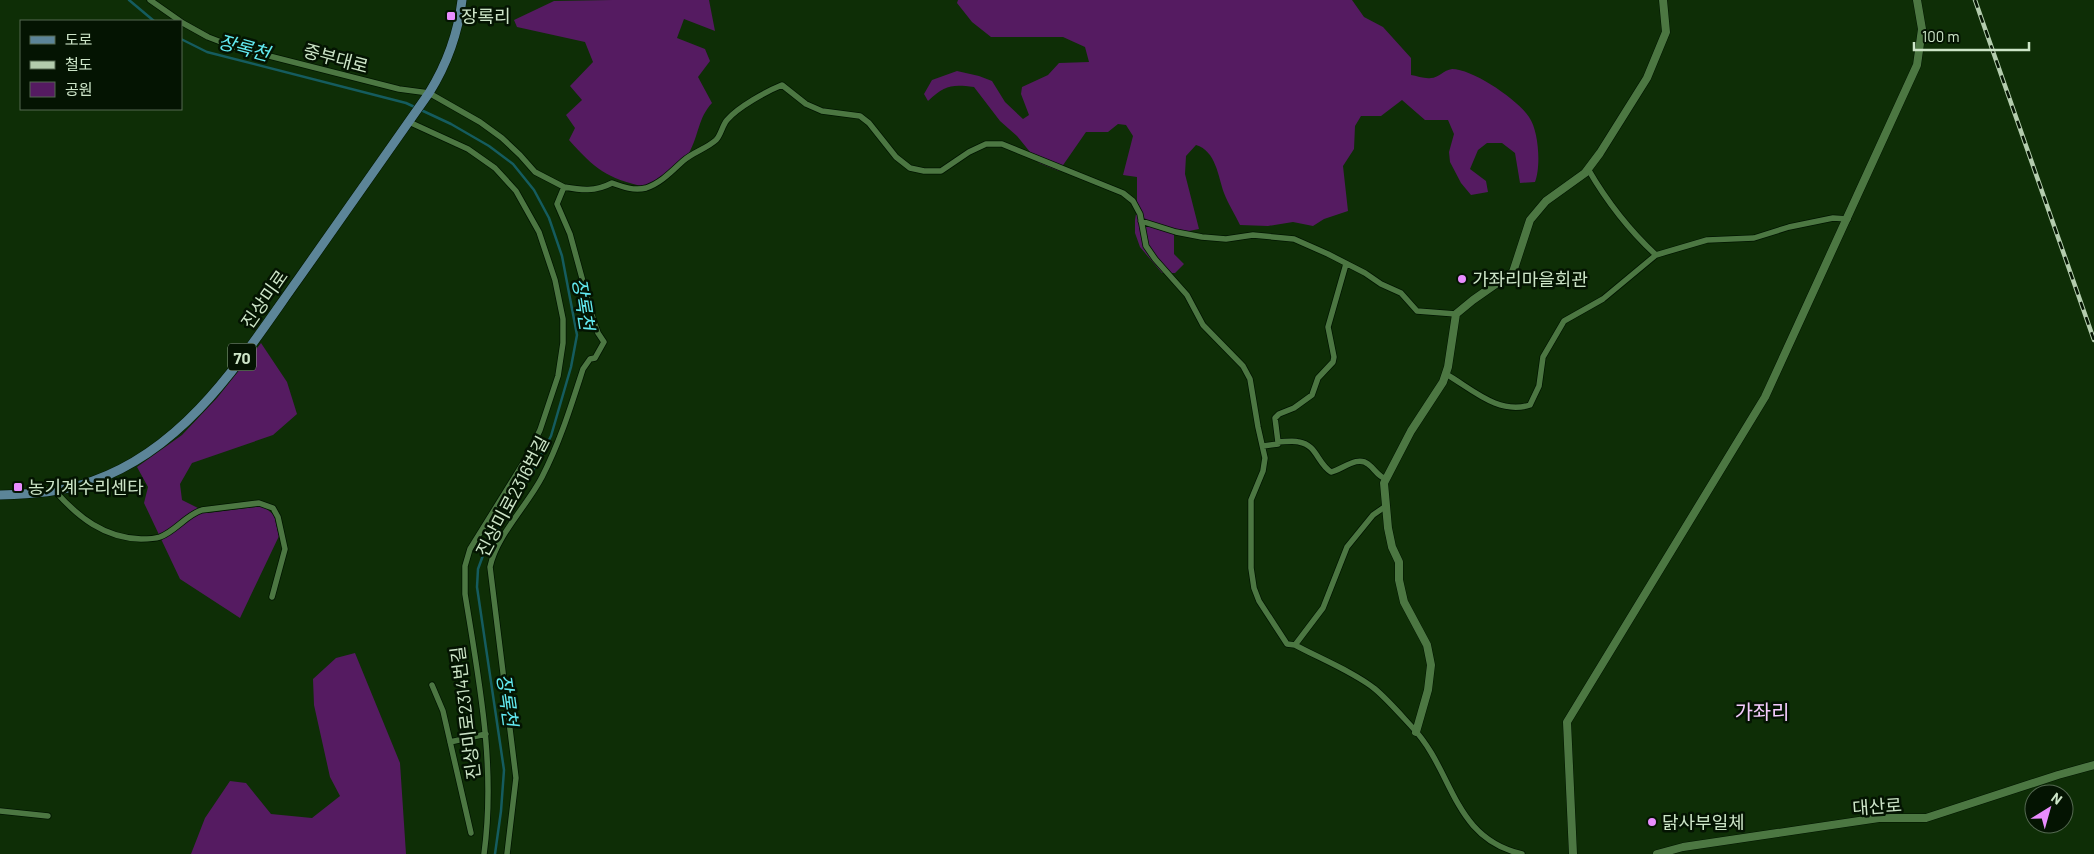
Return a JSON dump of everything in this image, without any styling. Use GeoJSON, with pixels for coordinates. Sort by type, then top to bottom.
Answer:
{"type":"FeatureCollection","features":[{"type":"Feature","properties":{"kind":"main road","name":"70"},"geometry":{"type":"LineString","coordinates":[[410,121],[441,72],[453,42],[462,0]]}},
{"type":"Feature","properties":{"kind":"main road","name":"진상미로"},"geometry":{"type":"LineString","coordinates":[[0,495],[55,491],[92,482],[138,459],[172,435],[208,400],[269,322],[410,121]]}},
{"type":"Feature","properties":{"kind":"street","name":"중부대로"},"geometry":{"type":"LineString","coordinates":[[150,0],[178,20]]}},
{"type":"Feature","properties":{"kind":"street"},"geometry":{"type":"LineString","coordinates":[[1416,732],[1428,690],[1431,665],[1427,645],[1404,602],[1399,580],[1400,562],[1392,547],[1386,506],[1386,479],[1411,431],[1443,382],[1456,314],[1513,272],[1530,220],[1546,201],[1588,169],[1647,78],[1659,53],[1666,32],[1663,0]]}},
{"type":"Feature","properties":{"kind":"street"},"geometry":{"type":"LineString","coordinates":[[1573,854],[1567,722],[1765,397],[1917,65],[1922,29],[1917,0]]}},
{"type":"Feature","properties":{"kind":"street","name":"중부대로"},"geometry":{"type":"LineString","coordinates":[[182,23],[208,37],[234,47],[427,95]]}},
{"type":"Feature","properties":{"kind":"street"},"geometry":{"type":"LineString","coordinates":[[427,95],[495,133],[520,154],[535,172],[564,187],[584,191],[601,189],[612,184],[633,190],[646,188],[673,171],[688,156],[706,148],[718,138],[725,123],[732,115],[782,84],[806,104],[822,111],[860,116],[869,123],[896,157],[910,168],[924,171],[941,171],[969,152],[986,144],[1002,144],[1123,193],[1133,200],[1140,214],[1146,246],[1155,259],[1188,295],[1203,325],[1244,366],[1250,379],[1265,458],[1263,471],[1251,500],[1251,568],[1254,588],[1259,601],[1287,644],[1295,645],[1374,688],[1416,732],[1438,765],[1462,813],[1476,829],[1496,844],[1522,854]]}},
{"type":"Feature","properties":{"kind":"street","name":"진상미로2314번길"},"geometry":{"type":"LineString","coordinates":[[410,121],[468,149],[495,168],[516,191],[539,232],[555,280],[564,319],[563,343],[558,376],[540,430],[523,464],[475,539],[466,566],[465,594],[489,760],[489,799],[484,854]]}},
{"type":"Feature","properties":{"kind":"street"},"geometry":{"type":"LineString","coordinates":[[1588,169],[1619,213],[1643,243],[1656,255]]}},
{"type":"Feature","properties":{"kind":"street","name":"진상미로2316번길"},"geometry":{"type":"LineString","coordinates":[[507,854],[516,778],[493,606],[490,567],[496,550],[541,479],[557,446],[586,363],[595,358],[604,342],[598,333],[570,234],[557,204],[564,187]]}},
{"type":"Feature","properties":{"kind":"street"},"geometry":{"type":"LineString","coordinates":[[1446,374],[1489,401],[1518,408],[1530,405],[1539,386],[1543,357],[1564,321],[1603,299],[1656,255],[1707,240],[1754,238],[1789,227],[1833,218],[1848,219]]}},
{"type":"Feature","properties":{"kind":"street"},"geometry":{"type":"LineString","coordinates":[[1141,221],[1176,232],[1202,237],[1226,238],[1253,235],[1294,239],[1328,254],[1365,273],[1380,284],[1401,293],[1417,311],[1456,314]]}},
{"type":"Feature","properties":{"kind":"street"},"geometry":{"type":"LineString","coordinates":[[1278,442],[1275,418],[1279,414],[1294,408],[1312,394],[1318,378],[1333,362],[1334,357],[1328,327],[1346,264]]}},
{"type":"Feature","properties":{"kind":"street"},"geometry":{"type":"LineString","coordinates":[[1263,446],[1278,444],[1278,442],[1298,441],[1314,449],[1320,462],[1331,472],[1360,461],[1367,463],[1379,476],[1386,479]]}},
{"type":"Feature","properties":{"kind":"street"},"geometry":{"type":"LineString","coordinates":[[55,491],[79,516],[93,525],[106,532],[131,538],[159,538],[170,532],[195,512],[202,510],[259,503],[265,504],[273,508],[278,516],[285,549],[272,597]]}},
{"type":"Feature","properties":{"kind":"street"},"geometry":{"type":"LineString","coordinates":[[1295,645],[1323,608],[1347,547],[1373,515],[1386,506]]}},
{"type":"Feature","properties":{"kind":"street"},"geometry":{"type":"LineString","coordinates":[[432,685],[443,711],[471,832]]}},
{"type":"Feature","properties":{"kind":"street"},"geometry":{"type":"LineString","coordinates":[[450,742],[486,734]]}},
{"type":"Feature","properties":{"kind":"street","name":"대산로"},"geometry":{"type":"LineString","coordinates":[[1657,854],[1683,847],[1879,818],[1926,818],[2058,775],[2094,766]]}},
{"type":"Feature","properties":{"kind":"street"},"geometry":{"type":"LineString","coordinates":[[0,811],[48,816]]}},
{"type":"Feature","properties":{"kind":"green space"},"geometry":{"type":"Polygon","coordinates":[[[709,0],[715,31],[684,19],[677,38],[705,49],[710,61],[698,77],[712,103],[701,121],[689,153],[675,167],[645,187],[620,180],[602,171],[569,140],[575,128],[566,115],[582,100],[570,86],[593,62],[585,42],[517,27],[514,20],[554,1],[709,0]]]}},
{"type":"Feature","properties":{"kind":"green space"},"geometry":{"type":"Polygon","coordinates":[[[958,0],[1352,0],[1364,17],[1383,27],[1411,58],[1411,75],[1431,78],[1452,69],[1461,70],[1483,80],[1515,102],[1529,117],[1535,131],[1538,167],[1535,182],[1520,183],[1515,153],[1502,143],[1487,143],[1478,150],[1470,169],[1486,181],[1488,192],[1471,195],[1461,183],[1450,162],[1449,152],[1454,134],[1448,120],[1425,120],[1402,100],[1381,116],[1361,116],[1355,126],[1354,149],[1343,166],[1348,211],[1324,219],[1313,226],[1293,222],[1268,226],[1240,225],[1226,197],[1212,158],[1203,148],[1196,145],[1186,156],[1185,174],[1199,229],[1174,234],[1174,254],[1184,264],[1175,273],[1162,273],[1140,247],[1135,233],[1137,177],[1123,175],[1133,136],[1126,125],[1118,124],[1108,132],[1086,132],[1059,171],[1039,163],[1017,136],[1000,121],[974,87],[949,87],[928,101],[924,94],[932,80],[957,71],[992,81],[1005,102],[1023,119],[1029,115],[1021,94],[1022,87],[1048,75],[1059,63],[1089,62],[1085,47],[1063,37],[991,37],[972,22],[957,3],[958,0]]]}},
{"type":"Feature","properties":{"kind":"green space"},"geometry":{"type":"Polygon","coordinates":[[[261,343],[287,382],[297,414],[273,435],[192,463],[180,484],[182,500],[208,513],[263,506],[274,515],[279,536],[240,618],[180,579],[144,503],[148,487],[137,467],[182,435],[217,398],[261,343]]]}},
{"type":"Feature","properties":{"kind":"green space"},"geometry":{"type":"Polygon","coordinates":[[[355,653],[400,763],[406,854],[191,854],[205,818],[230,781],[246,783],[271,814],[312,818],[340,796],[330,777],[314,705],[313,679],[336,658],[355,653]]]}},
{"type":"Feature","properties":{"kind":"waterway","name":"장록천"},"geometry":{"type":"LineString","coordinates":[[129,0],[153,20]]}},
{"type":"Feature","properties":{"kind":"waterway","name":"장록천"},"geometry":{"type":"LineString","coordinates":[[182,40],[207,52],[406,103],[451,124],[489,146],[513,164],[534,190],[549,218],[562,256],[577,335],[571,367],[551,436],[535,467],[485,550],[478,569],[477,587],[504,770],[495,854]]}},
{"type":"Feature","properties":{"kind":"railway"},"geometry":{"type":"LineString","coordinates":[[1975,0],[2094,340]]}},
{"type":"Feature","properties":{"kind":"place","name":"장록리"},"geometry":{"type":"Point","coordinates":[451,16]}},
{"type":"Feature","properties":{"kind":"place","name":"가좌리마을회관"},"geometry":{"type":"Point","coordinates":[1462,279]}},
{"type":"Feature","properties":{"kind":"place","name":"농기계수리센타"},"geometry":{"type":"Point","coordinates":[18,487]}},
{"type":"Feature","properties":{"kind":"place","name":"닭사부일체"},"geometry":{"type":"Point","coordinates":[1652,822]}},
{"type":"Feature","properties":{"kind":"district","name":"가좌리"},"geometry":{"type":"Point","coordinates":[1762,711]}}]}
